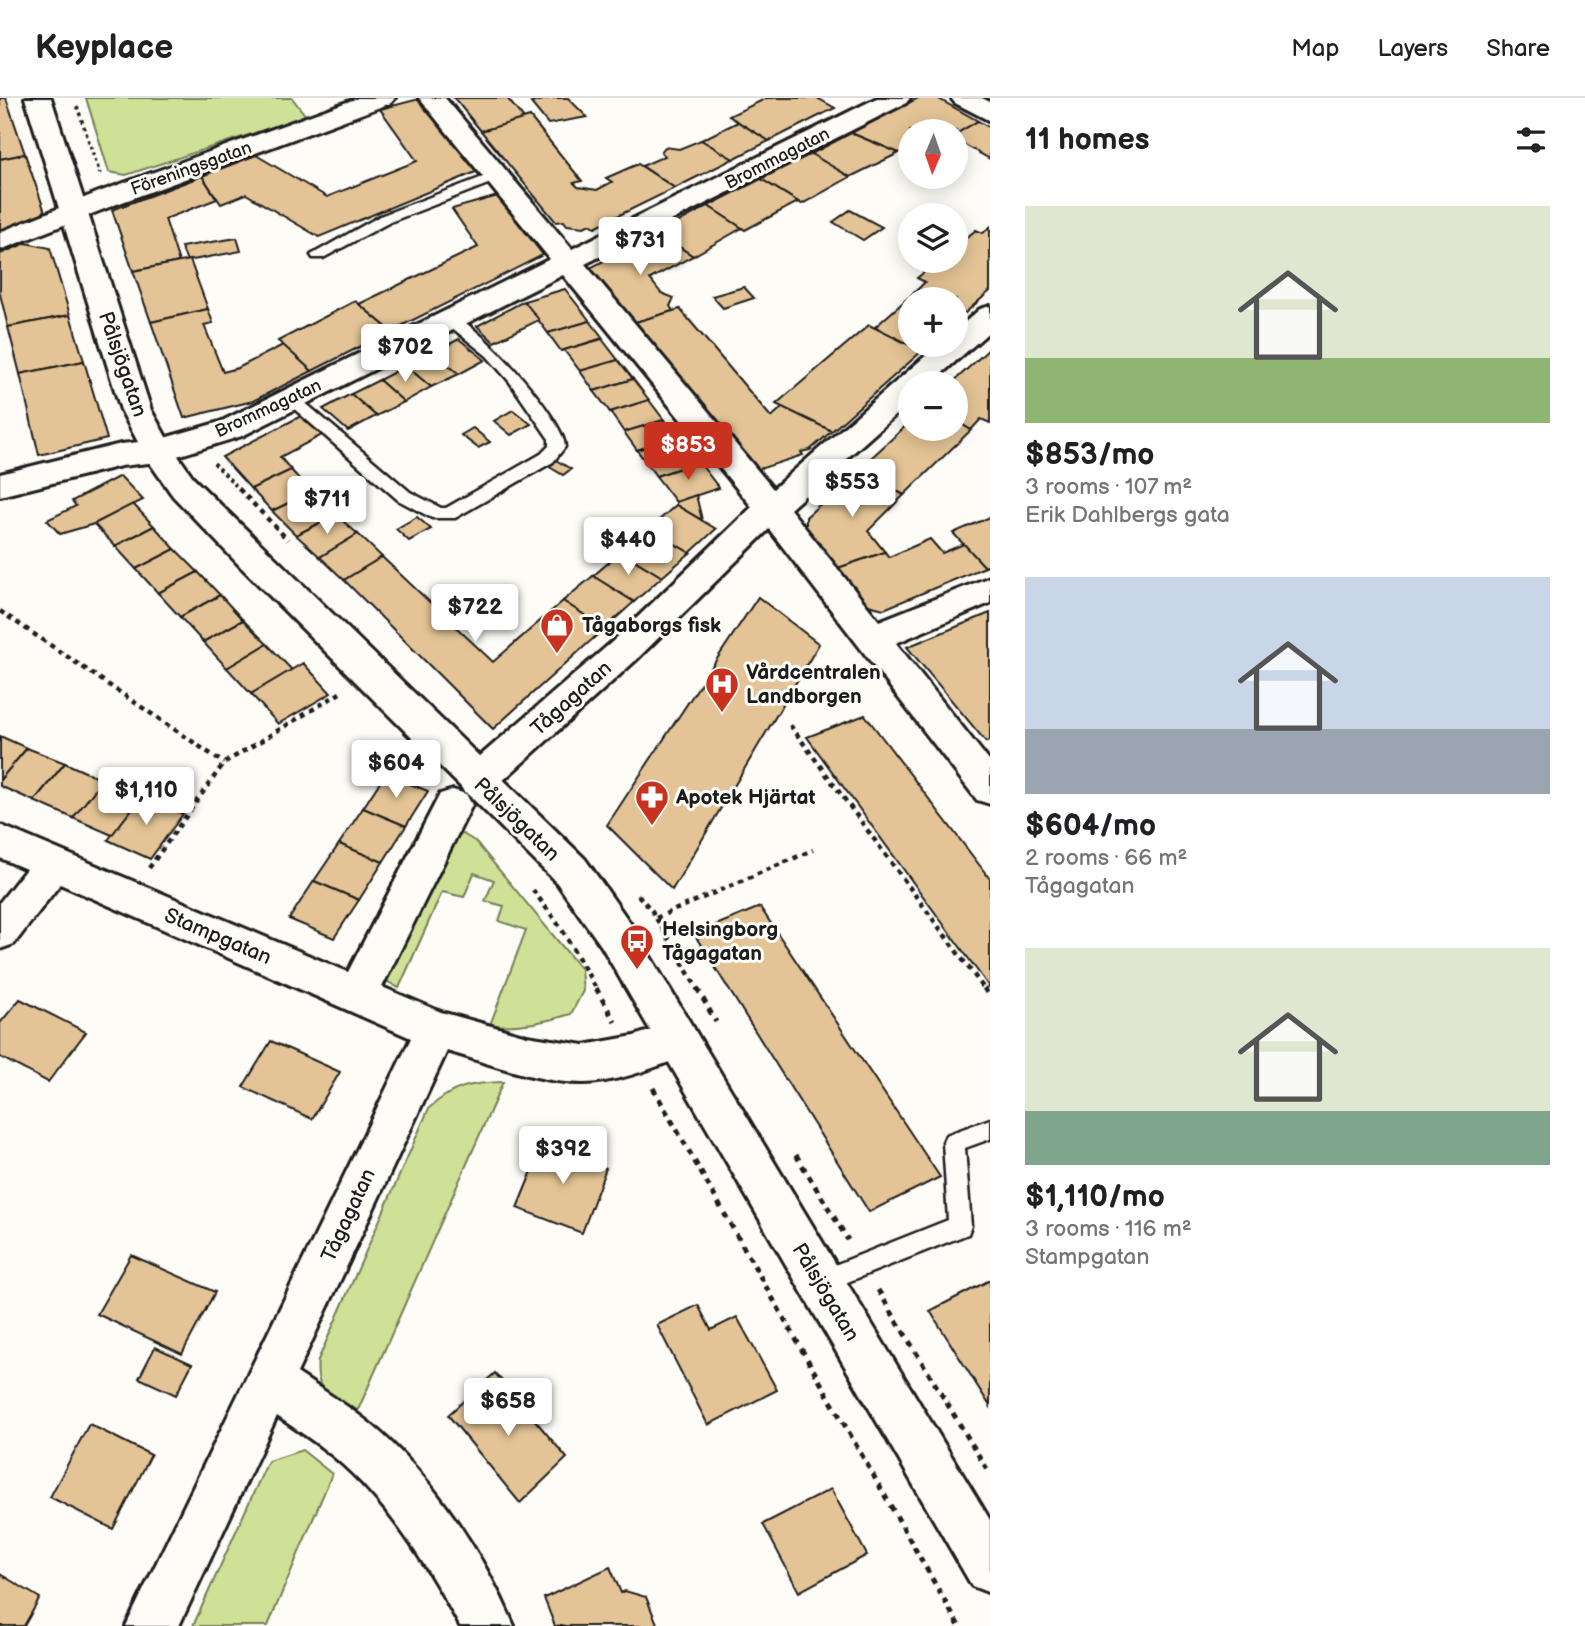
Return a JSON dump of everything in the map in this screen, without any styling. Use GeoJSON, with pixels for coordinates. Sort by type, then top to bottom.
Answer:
{"type":"FeatureCollection","features":[{"type":"Feature","properties":{"kind":"street","name":"Pålsjögatan"},"geometry":{"type":"LineString","coordinates":[[38,98],[136,410],[158,451],[184,488],[253,559],[384,685],[465,793],[571,871],[616,935],[990,1568]]}},
{"type":"Feature","properties":{"kind":"street","name":"Föreningsgatan"},"geometry":{"type":"LineString","coordinates":[[0,242],[72,211],[382,98]]}},
{"type":"Feature","properties":{"kind":"street"},"geometry":{"type":"LineString","coordinates":[[432,98],[771,508],[990,789]]}},
{"type":"Feature","properties":{"kind":"street","name":"Brommagatan"},"geometry":{"type":"LineString","coordinates":[[0,485],[121,455],[158,451],[231,429],[897,98]]}},
{"type":"Feature","properties":{"kind":"street"},"geometry":{"type":"LineString","coordinates":[[964,98],[990,113]]}},
{"type":"Feature","properties":{"kind":"street","name":"Tågagatan"},"geometry":{"type":"LineString","coordinates":[[926,371],[990,315]]}},
{"type":"Feature","properties":{"kind":"street","name":"Tågagatan"},"geometry":{"type":"LineString","coordinates":[[356,995],[465,793],[624,651],[771,508],[898,396]]}},
{"type":"Feature","properties":{"kind":"street"},"geometry":{"type":"LineString","coordinates":[[871,639],[990,589]]}},
{"type":"Feature","properties":{"kind":"street","name":"Stampgatan"},"geometry":{"type":"LineString","coordinates":[[0,841],[436,1029]]}},
{"type":"Feature","properties":{"kind":"street"},"geometry":{"type":"LineString","coordinates":[[0,932],[52,865]]}},
{"type":"Feature","properties":{"kind":"street"},"geometry":{"type":"LineString","coordinates":[[436,1029],[527,1055],[584,1064],[634,1055],[678,1041]]}},
{"type":"Feature","properties":{"kind":"street","name":"Tågagatan"},"geometry":{"type":"LineString","coordinates":[[152,1626],[436,1029]]}},
{"type":"Feature","properties":{"kind":"street"},"geometry":{"type":"LineString","coordinates":[[268,1381],[352,1441],[395,1483],[453,1562],[488,1626]]}},
{"type":"Feature","properties":{"kind":"lane"},"geometry":{"type":"LineString","coordinates":[[318,255],[385,219],[496,176]]}},
{"type":"Feature","properties":{"kind":"lane"},"geometry":{"type":"LineString","coordinates":[[291,399],[404,496],[438,514],[449,514],[547,458],[557,447],[557,438],[514,378],[492,353],[451,320]]}},
{"type":"Feature","properties":{"kind":"lane"},"geometry":{"type":"LineString","coordinates":[[820,1282],[960,1226],[954,1142],[990,1129]]}},
{"type":"Feature","properties":{"kind":"path"},"geometry":{"type":"LineString","coordinates":[[0,611],[224,763]]}},
{"type":"Feature","properties":{"kind":"path"},"geometry":{"type":"LineString","coordinates":[[128,897],[224,763],[342,691],[332,682]]}},
{"type":"Feature","properties":{"kind":"path"},"geometry":{"type":"LineString","coordinates":[[790,725],[990,997]]}},
{"type":"Feature","properties":{"kind":"path"},"geometry":{"type":"LineString","coordinates":[[656,918],[813,850]]}},
{"type":"Feature","properties":{"kind":"path"},"geometry":{"type":"LineString","coordinates":[[531,888],[561,928],[959,1626]]}},
{"type":"Feature","properties":{"kind":"green space"},"geometry":{"type":"Polygon","coordinates":[[[86,98],[292,98],[306,116],[126,175],[109,172],[86,98]]]}},
{"type":"Feature","properties":{"kind":"green space"},"geometry":{"type":"Polygon","coordinates":[[[463,834],[476,842],[581,969],[583,991],[571,1014],[531,1024],[490,1025],[526,930],[499,921],[504,906],[485,901],[494,880],[474,873],[464,897],[442,892],[399,988],[383,979],[450,836],[463,834]]]}},
{"type":"Feature","properties":{"kind":"green space"},"geometry":{"type":"Polygon","coordinates":[[[503,1082],[358,1410],[332,1397],[322,1388],[317,1372],[318,1360],[429,1108],[446,1095],[463,1087],[503,1082]]]}},
{"type":"Feature","properties":{"kind":"green space"},"geometry":{"type":"Polygon","coordinates":[[[302,1450],[332,1474],[268,1626],[193,1626],[268,1461],[302,1450]]]}},
{"type":"Feature","properties":{"kind":"building"},"geometry":{"type":"Polygon","coordinates":[[[0,98],[6,98],[25,154],[0,159],[0,98]]]}},
{"type":"Feature","properties":{"kind":"building"},"geometry":{"type":"Polygon","coordinates":[[[423,98],[483,169],[319,237],[246,194],[221,204],[202,176],[256,155],[327,197],[417,161],[380,109],[423,98]]]}},
{"type":"Feature","properties":{"kind":"building"},"geometry":{"type":"Polygon","coordinates":[[[454,98],[507,98],[524,119],[481,131],[454,98]]]}},
{"type":"Feature","properties":{"kind":"building"},"geometry":{"type":"Polygon","coordinates":[[[551,98],[568,98],[587,117],[548,124],[531,103],[551,98]]]}},
{"type":"Feature","properties":{"kind":"building"},"geometry":{"type":"Polygon","coordinates":[[[767,98],[817,98],[835,108],[769,141],[729,116],[767,98]]]}},
{"type":"Feature","properties":{"kind":"building"},"geometry":{"type":"Polygon","coordinates":[[[918,98],[937,98],[978,121],[968,127],[968,119],[898,119],[898,153],[851,133],[918,98]]]}},
{"type":"Feature","properties":{"kind":"building"},"geometry":{"type":"Polygon","coordinates":[[[530,117],[582,181],[574,183],[578,187],[597,190],[612,182],[606,178],[638,164],[675,188],[595,227],[590,224],[584,227],[567,225],[564,221],[556,222],[481,131],[530,117]]]}},
{"type":"Feature","properties":{"kind":"building"},"geometry":{"type":"Polygon","coordinates":[[[978,121],[990,128],[990,159],[968,147],[968,127],[978,121]]]}},
{"type":"Feature","properties":{"kind":"building"},"geometry":{"type":"Polygon","coordinates":[[[738,122],[769,141],[733,159],[701,140],[738,122]]]}},
{"type":"Feature","properties":{"kind":"building"},"geometry":{"type":"Polygon","coordinates":[[[851,133],[898,153],[850,177],[811,154],[851,133]]]}},
{"type":"Feature","properties":{"kind":"building"},"geometry":{"type":"Polygon","coordinates":[[[701,140],[733,159],[675,188],[642,166],[665,156],[661,152],[665,147],[679,149],[701,140]]]}},
{"type":"Feature","properties":{"kind":"building"},"geometry":{"type":"Polygon","coordinates":[[[25,154],[45,212],[0,231],[0,159],[25,154]]]}},
{"type":"Feature","properties":{"kind":"building"},"geometry":{"type":"Polygon","coordinates":[[[811,154],[850,177],[802,204],[761,179],[811,154]]]}},
{"type":"Feature","properties":{"kind":"building"},"geometry":{"type":"Polygon","coordinates":[[[202,176],[217,199],[165,219],[179,262],[133,271],[112,210],[202,176]]]}},
{"type":"Feature","properties":{"kind":"building"},"geometry":{"type":"Polygon","coordinates":[[[761,179],[798,202],[745,230],[708,206],[761,179]]]}},
{"type":"Feature","properties":{"kind":"building"},"geometry":{"type":"Polygon","coordinates":[[[498,196],[543,255],[391,331],[359,304],[478,247],[452,209],[498,196]]]}},
{"type":"Feature","properties":{"kind":"building"},"geometry":{"type":"Polygon","coordinates":[[[708,206],[742,228],[693,256],[658,233],[708,206]]]}},
{"type":"Feature","properties":{"kind":"building"},"geometry":{"type":"Polygon","coordinates":[[[850,210],[882,227],[863,240],[833,222],[850,210]]]}},
{"type":"Feature","properties":{"kind":"building"},"geometry":{"type":"Polygon","coordinates":[[[990,227],[990,291],[968,310],[968,287],[920,287],[925,282],[917,278],[923,273],[968,273],[968,236],[976,230],[983,233],[990,227]]]}},
{"type":"Feature","properties":{"kind":"building"},"geometry":{"type":"Polygon","coordinates":[[[658,233],[693,256],[650,279],[661,293],[674,298],[670,306],[673,311],[632,323],[588,269],[658,233]]]}},
{"type":"Feature","properties":{"kind":"building"},"geometry":{"type":"Polygon","coordinates":[[[237,238],[241,251],[187,261],[181,247],[237,238]]]}},
{"type":"Feature","properties":{"kind":"building"},"geometry":{"type":"Polygon","coordinates":[[[26,243],[50,248],[70,315],[8,327],[0,294],[0,254],[26,243]]]}},
{"type":"Feature","properties":{"kind":"building"},"geometry":{"type":"Polygon","coordinates":[[[190,260],[208,309],[151,322],[133,271],[190,260]]]}},
{"type":"Feature","properties":{"kind":"building"},"geometry":{"type":"Polygon","coordinates":[[[744,287],[754,298],[723,308],[712,296],[744,287]]]}},
{"type":"Feature","properties":{"kind":"building"},"geometry":{"type":"Polygon","coordinates":[[[565,289],[590,321],[548,333],[524,301],[565,289]]]}},
{"type":"Feature","properties":{"kind":"building"},"geometry":{"type":"Polygon","coordinates":[[[355,301],[391,331],[312,371],[278,341],[355,301]]]}},
{"type":"Feature","properties":{"kind":"building"},"geometry":{"type":"Polygon","coordinates":[[[524,301],[539,320],[494,342],[477,326],[524,301]]]}},
{"type":"Feature","properties":{"kind":"building"},"geometry":{"type":"Polygon","coordinates":[[[898,307],[898,339],[875,327],[898,307]]]}},
{"type":"Feature","properties":{"kind":"building"},"geometry":{"type":"Polygon","coordinates":[[[208,309],[213,323],[204,325],[223,372],[238,368],[283,345],[312,371],[253,401],[184,418],[151,322],[208,309]]]}},
{"type":"Feature","properties":{"kind":"building"},"geometry":{"type":"Polygon","coordinates":[[[680,309],[771,417],[783,407],[832,431],[810,450],[801,452],[803,455],[753,471],[632,323],[680,309]]]}},
{"type":"Feature","properties":{"kind":"building"},"geometry":{"type":"Polygon","coordinates":[[[70,315],[84,361],[20,374],[8,327],[70,315]]]}},
{"type":"Feature","properties":{"kind":"building"},"geometry":{"type":"Polygon","coordinates":[[[590,321],[603,338],[561,351],[548,333],[590,321]]]}},
{"type":"Feature","properties":{"kind":"building"},"geometry":{"type":"Polygon","coordinates":[[[869,325],[898,339],[898,357],[915,357],[832,431],[776,404],[869,325]]]}},
{"type":"Feature","properties":{"kind":"building"},"geometry":{"type":"Polygon","coordinates":[[[459,339],[485,360],[459,374],[433,353],[459,339]]]}},
{"type":"Feature","properties":{"kind":"building"},"geometry":{"type":"Polygon","coordinates":[[[602,339],[618,360],[580,371],[564,350],[602,339]]]}},
{"type":"Feature","properties":{"kind":"building"},"geometry":{"type":"Polygon","coordinates":[[[990,348],[990,423],[981,419],[971,430],[968,428],[968,371],[965,371],[990,348]]]}},
{"type":"Feature","properties":{"kind":"building"},"geometry":{"type":"Polygon","coordinates":[[[433,353],[459,374],[431,387],[406,366],[433,353]]]}},
{"type":"Feature","properties":{"kind":"building"},"geometry":{"type":"Polygon","coordinates":[[[618,360],[633,379],[594,391],[580,371],[618,360]]]}},
{"type":"Feature","properties":{"kind":"building"},"geometry":{"type":"Polygon","coordinates":[[[84,361],[107,439],[39,455],[20,374],[84,361]]]}},
{"type":"Feature","properties":{"kind":"building"},"geometry":{"type":"Polygon","coordinates":[[[406,366],[431,387],[404,402],[379,380],[406,366]]]}},
{"type":"Feature","properties":{"kind":"building"},"geometry":{"type":"Polygon","coordinates":[[[633,379],[649,400],[610,412],[594,391],[633,379]]]}},
{"type":"Feature","properties":{"kind":"building"},"geometry":{"type":"Polygon","coordinates":[[[379,380],[404,402],[376,416],[351,394],[379,380]]]}},
{"type":"Feature","properties":{"kind":"building"},"geometry":{"type":"Polygon","coordinates":[[[351,394],[376,416],[348,431],[323,409],[351,394]]]}},
{"type":"Feature","properties":{"kind":"building"},"geometry":{"type":"Polygon","coordinates":[[[649,400],[664,420],[624,432],[610,412],[649,400]]]}},
{"type":"Feature","properties":{"kind":"building"},"geometry":{"type":"Polygon","coordinates":[[[513,410],[531,424],[511,435],[494,421],[513,410]]]}},
{"type":"Feature","properties":{"kind":"building"},"geometry":{"type":"Polygon","coordinates":[[[301,416],[322,435],[280,457],[291,470],[251,489],[222,457],[301,416]]]}},
{"type":"Feature","properties":{"kind":"building"},"geometry":{"type":"Polygon","coordinates":[[[664,420],[677,437],[637,450],[624,432],[664,420]]]}},
{"type":"Feature","properties":{"kind":"building"},"geometry":{"type":"Polygon","coordinates":[[[473,428],[490,442],[478,448],[461,435],[473,428]]]}},
{"type":"Feature","properties":{"kind":"building"},"geometry":{"type":"Polygon","coordinates":[[[898,433],[898,441],[960,441],[904,495],[858,470],[898,433]]]}},
{"type":"Feature","properties":{"kind":"building"},"geometry":{"type":"Polygon","coordinates":[[[679,437],[699,462],[656,476],[637,450],[679,437]]]}},
{"type":"Feature","properties":{"kind":"building"},"geometry":{"type":"Polygon","coordinates":[[[554,459],[571,469],[563,475],[546,465],[554,459]]]}},
{"type":"Feature","properties":{"kind":"building"},"geometry":{"type":"Polygon","coordinates":[[[699,462],[719,488],[676,502],[656,476],[699,462]]]}},
{"type":"Feature","properties":{"kind":"building"},"geometry":{"type":"Polygon","coordinates":[[[291,470],[311,492],[272,511],[251,489],[291,470]]]}},
{"type":"Feature","properties":{"kind":"building"},"geometry":{"type":"Polygon","coordinates":[[[858,470],[904,495],[868,531],[885,552],[838,568],[806,529],[806,517],[858,470]]]}},
{"type":"Feature","properties":{"kind":"building"},"geometry":{"type":"Polygon","coordinates":[[[120,476],[143,500],[94,524],[60,534],[47,520],[76,506],[72,501],[120,476]]]}},
{"type":"Feature","properties":{"kind":"building"},"geometry":{"type":"Polygon","coordinates":[[[311,492],[336,515],[296,535],[272,511],[311,492]]]}},
{"type":"Feature","properties":{"kind":"building"},"geometry":{"type":"Polygon","coordinates":[[[696,495],[702,520],[676,505],[676,502],[696,495]]]}},
{"type":"Feature","properties":{"kind":"building"},"geometry":{"type":"Polygon","coordinates":[[[133,504],[154,526],[115,546],[94,524],[133,504]]]}},
{"type":"Feature","properties":{"kind":"building"},"geometry":{"type":"Polygon","coordinates":[[[676,505],[716,529],[690,553],[649,529],[676,505]]]}},
{"type":"Feature","properties":{"kind":"building"},"geometry":{"type":"Polygon","coordinates":[[[336,515],[358,534],[320,557],[296,535],[336,515]]]}},
{"type":"Feature","properties":{"kind":"building"},"geometry":{"type":"Polygon","coordinates":[[[417,517],[431,529],[409,541],[396,529],[417,517]]]}},
{"type":"Feature","properties":{"kind":"building"},"geometry":{"type":"Polygon","coordinates":[[[990,517],[990,565],[985,567],[953,533],[990,517]]]}},
{"type":"Feature","properties":{"kind":"building"},"geometry":{"type":"Polygon","coordinates":[[[154,526],[175,549],[136,569],[115,546],[154,526]]]}},
{"type":"Feature","properties":{"kind":"building"},"geometry":{"type":"Polygon","coordinates":[[[649,529],[690,553],[662,577],[621,552],[649,529]]]}},
{"type":"Feature","properties":{"kind":"building"},"geometry":{"type":"Polygon","coordinates":[[[358,534],[382,557],[344,580],[320,557],[358,534]]]}},
{"type":"Feature","properties":{"kind":"building"},"geometry":{"type":"Polygon","coordinates":[[[930,539],[942,553],[964,544],[985,567],[884,609],[868,605],[838,568],[885,552],[889,557],[930,539]]]}},
{"type":"Feature","properties":{"kind":"building"},"geometry":{"type":"Polygon","coordinates":[[[175,549],[198,572],[158,593],[136,569],[175,549]]]}},
{"type":"Feature","properties":{"kind":"building"},"geometry":{"type":"Polygon","coordinates":[[[621,552],[662,577],[634,602],[593,576],[621,552]]]}},
{"type":"Feature","properties":{"kind":"building"},"geometry":{"type":"Polygon","coordinates":[[[382,557],[493,662],[563,601],[605,628],[493,729],[344,580],[382,557]]]}},
{"type":"Feature","properties":{"kind":"building"},"geometry":{"type":"Polygon","coordinates":[[[198,572],[220,595],[180,617],[158,593],[198,572]]]}},
{"type":"Feature","properties":{"kind":"building"},"geometry":{"type":"Polygon","coordinates":[[[593,576],[634,602],[605,628],[563,601],[593,576]]]}},
{"type":"Feature","properties":{"kind":"building"},"geometry":{"type":"Polygon","coordinates":[[[220,595],[243,620],[203,642],[180,617],[220,595]]]}},
{"type":"Feature","properties":{"kind":"building"},"geometry":{"type":"Polygon","coordinates":[[[758,597],[819,644],[672,890],[607,825],[758,597]]]}},
{"type":"Feature","properties":{"kind":"building"},"geometry":{"type":"Polygon","coordinates":[[[990,613],[990,741],[986,742],[907,647],[990,613]]]}},
{"type":"Feature","properties":{"kind":"building"},"geometry":{"type":"Polygon","coordinates":[[[243,620],[267,644],[227,668],[203,642],[243,620]]]}},
{"type":"Feature","properties":{"kind":"building"},"geometry":{"type":"Polygon","coordinates":[[[267,644],[292,670],[251,694],[227,668],[267,644]]]}},
{"type":"Feature","properties":{"kind":"building"},"geometry":{"type":"Polygon","coordinates":[[[303,663],[331,693],[278,724],[251,694],[303,663]]]}},
{"type":"Feature","properties":{"kind":"building"},"geometry":{"type":"Polygon","coordinates":[[[865,715],[990,879],[990,988],[807,737],[865,715]]]}},
{"type":"Feature","properties":{"kind":"building"},"geometry":{"type":"Polygon","coordinates":[[[0,736],[27,748],[0,780],[0,736]]]}},
{"type":"Feature","properties":{"kind":"building"},"geometry":{"type":"Polygon","coordinates":[[[27,748],[65,763],[34,801],[0,786],[0,780],[27,748]]]}},
{"type":"Feature","properties":{"kind":"building"},"geometry":{"type":"Polygon","coordinates":[[[65,763],[103,780],[73,818],[34,801],[65,763]]]}},
{"type":"Feature","properties":{"kind":"building"},"geometry":{"type":"Polygon","coordinates":[[[385,774],[428,791],[406,826],[363,808],[385,774]]]}},
{"type":"Feature","properties":{"kind":"building"},"geometry":{"type":"Polygon","coordinates":[[[103,780],[142,796],[112,835],[73,818],[103,780]]]}},
{"type":"Feature","properties":{"kind":"building"},"geometry":{"type":"Polygon","coordinates":[[[142,796],[183,814],[150,859],[108,840],[142,796]]]}},
{"type":"Feature","properties":{"kind":"building"},"geometry":{"type":"Polygon","coordinates":[[[363,808],[406,826],[383,862],[339,844],[363,808]]]}},
{"type":"Feature","properties":{"kind":"building"},"geometry":{"type":"Polygon","coordinates":[[[339,844],[383,862],[359,900],[314,881],[339,844]]]}},
{"type":"Feature","properties":{"kind":"building"},"geometry":{"type":"Polygon","coordinates":[[[314,881],[359,900],[334,938],[289,919],[314,881]]]}},
{"type":"Feature","properties":{"kind":"building"},"geometry":{"type":"Polygon","coordinates":[[[760,907],[940,1177],[869,1212],[694,934],[760,907]]]}},
{"type":"Feature","properties":{"kind":"building"},"geometry":{"type":"Polygon","coordinates":[[[20,999],[86,1032],[48,1082],[0,1057],[0,1023],[20,999]]]}},
{"type":"Feature","properties":{"kind":"building"},"geometry":{"type":"Polygon","coordinates":[[[271,1041],[340,1072],[312,1119],[243,1087],[271,1041]]]}},
{"type":"Feature","properties":{"kind":"building"},"geometry":{"type":"Polygon","coordinates":[[[570,1141],[591,1150],[587,1161],[606,1168],[582,1233],[517,1208],[543,1144],[566,1153],[570,1141]]]}},
{"type":"Feature","properties":{"kind":"building"},"geometry":{"type":"Polygon","coordinates":[[[131,1255],[215,1292],[182,1354],[97,1314],[131,1255]]]}},
{"type":"Feature","properties":{"kind":"building"},"geometry":{"type":"Polygon","coordinates":[[[990,1280],[990,1406],[930,1311],[990,1280]]]}},
{"type":"Feature","properties":{"kind":"building"},"geometry":{"type":"Polygon","coordinates":[[[698,1305],[711,1330],[737,1317],[777,1390],[708,1425],[657,1325],[698,1305]]]}},
{"type":"Feature","properties":{"kind":"building"},"geometry":{"type":"Polygon","coordinates":[[[155,1347],[192,1364],[176,1395],[139,1378],[155,1347]]]}},
{"type":"Feature","properties":{"kind":"building"},"geometry":{"type":"Polygon","coordinates":[[[495,1373],[567,1458],[520,1503],[448,1415],[495,1373]]]}},
{"type":"Feature","properties":{"kind":"building"},"geometry":{"type":"Polygon","coordinates":[[[89,1424],[151,1455],[113,1529],[50,1497],[89,1424]]]}},
{"type":"Feature","properties":{"kind":"building"},"geometry":{"type":"Polygon","coordinates":[[[831,1489],[867,1555],[799,1592],[763,1524],[831,1489]]]}},
{"type":"Feature","properties":{"kind":"building"},"geometry":{"type":"Polygon","coordinates":[[[610,1567],[621,1593],[625,1591],[646,1597],[658,1626],[555,1626],[544,1598],[610,1567]]]}},
{"type":"Feature","properties":{"kind":"building"},"geometry":{"type":"Polygon","coordinates":[[[0,1574],[40,1598],[24,1626],[0,1626],[0,1574]]]}},
{"type":"Feature","properties":{"kind":"place","name":"Tågaborgs fisk"},"geometry":{"type":"Point","coordinates":[557,655]}},
{"type":"Feature","properties":{"kind":"place","name":"Vårdcentralen Landborgen"},"geometry":{"type":"Point","coordinates":[722,714]}},
{"type":"Feature","properties":{"kind":"place","name":"Apotek Hjärtat"},"geometry":{"type":"Point","coordinates":[652,827]}},
{"type":"Feature","properties":{"kind":"place","name":"Helsingborg Tågagatan"},"geometry":{"type":"Point","coordinates":[637,971]}}]}
